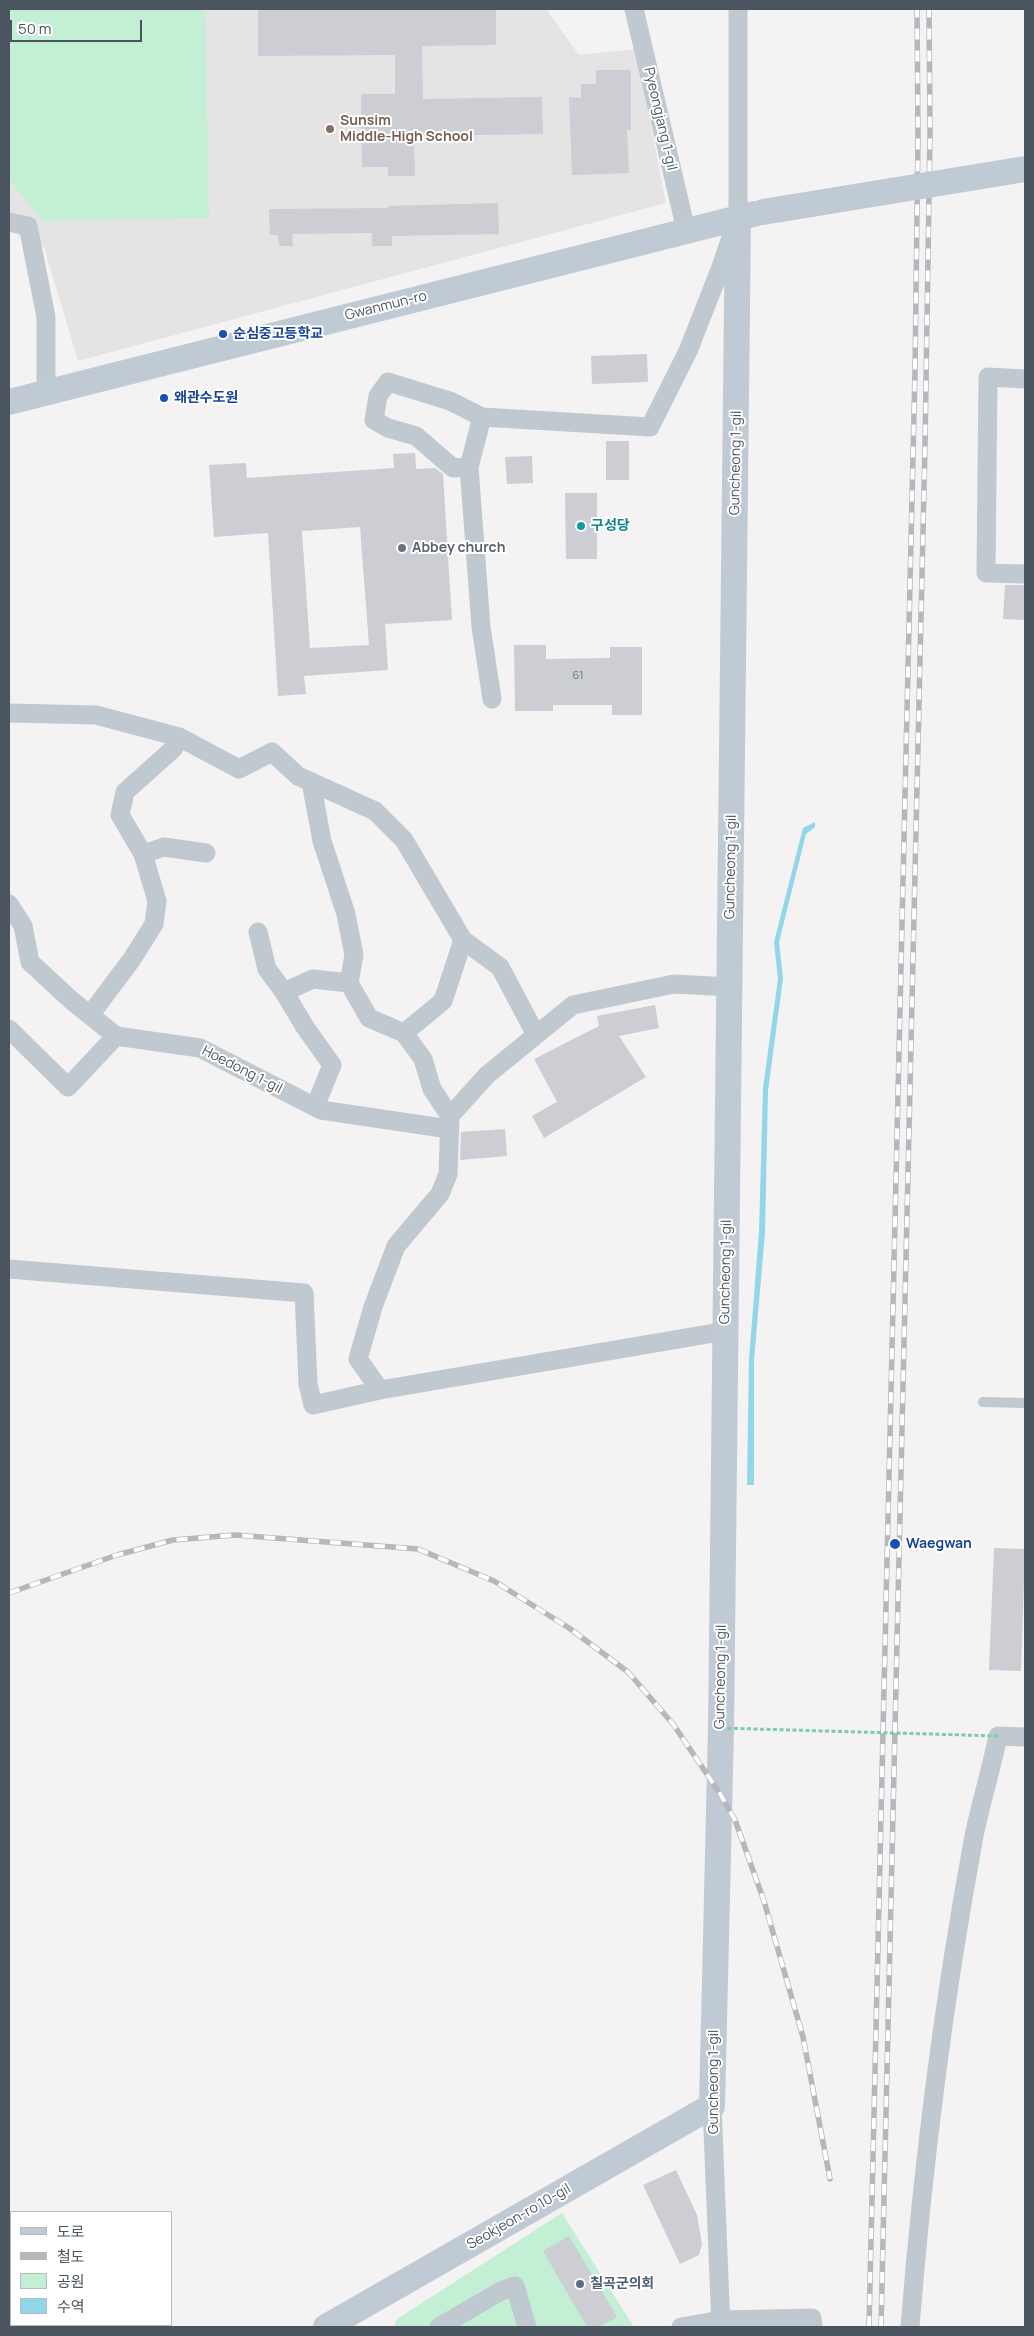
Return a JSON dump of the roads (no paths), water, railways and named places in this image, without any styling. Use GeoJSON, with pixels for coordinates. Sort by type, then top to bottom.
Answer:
{"type":"FeatureCollection","features":[{"type":"Feature","properties":{"kind":"street","name":"Pyeongjang 1-gil"},"geometry":{"type":"LineString","coordinates":[[634,9],[686,230]]}},
{"type":"Feature","properties":{"kind":"street"},"geometry":{"type":"LineString","coordinates":[[469,467],[453,468],[416,436],[388,428],[374,420],[378,396],[388,382],[450,401],[482,417],[650,427],[688,351],[722,267],[751,215],[738,9]]}},
{"type":"Feature","properties":{"kind":"street","name":"Gwanmun-ro"},"geometry":{"type":"LineString","coordinates":[[9,402],[751,215],[1025,168]]}},
{"type":"Feature","properties":{"kind":"street","name":"Guncheong 1-gil"},"geometry":{"type":"LineString","coordinates":[[721,2324],[712,2106],[721,1728],[730,988],[751,215]]}},
{"type":"Feature","properties":{"kind":"street"},"geometry":{"type":"LineString","coordinates":[[9,222],[28,226],[46,317],[46,393]]}},
{"type":"Feature","properties":{"kind":"street"},"geometry":{"type":"LineString","coordinates":[[1025,380],[988,376],[986,573],[1025,574]]}},
{"type":"Feature","properties":{"kind":"street"},"geometry":{"type":"LineString","coordinates":[[482,417],[469,467],[481,627],[492,698]]}},
{"type":"Feature","properties":{"kind":"street"},"geometry":{"type":"LineString","coordinates":[[9,713],[96,715],[179,737],[239,769],[272,752],[298,776],[375,811],[404,840],[463,940],[500,967],[536,1035]]}},
{"type":"Feature","properties":{"kind":"street"},"geometry":{"type":"LineString","coordinates":[[90,1015],[132,959],[154,924],[157,901],[143,854],[120,814],[126,792],[174,749],[179,737]]}},
{"type":"Feature","properties":{"kind":"street"},"geometry":{"type":"LineString","coordinates":[[311,782],[322,841],[346,914],[354,955],[350,983],[368,1018],[404,1033],[423,1058],[432,1089],[450,1122],[448,1174],[440,1194],[396,1246],[373,1307],[358,1359],[380,1390]]}},
{"type":"Feature","properties":{"kind":"street"},"geometry":{"type":"LineString","coordinates":[[143,854],[164,847],[206,853]]}},
{"type":"Feature","properties":{"kind":"street"},"geometry":{"type":"LineString","coordinates":[[9,904],[23,926],[17,938],[30,962],[116,1036],[68,1087],[9,1029]]}},
{"type":"Feature","properties":{"kind":"street"},"geometry":{"type":"LineString","coordinates":[[258,932],[267,969],[284,992],[305,1028],[332,1065],[315,1107]]}},
{"type":"Feature","properties":{"kind":"street"},"geometry":{"type":"LineString","coordinates":[[404,1033],[442,1001],[463,940]]}},
{"type":"Feature","properties":{"kind":"street"},"geometry":{"type":"LineString","coordinates":[[284,992],[313,979],[350,983]]}},
{"type":"Feature","properties":{"kind":"street"},"geometry":{"type":"LineString","coordinates":[[450,1122],[487,1075],[573,1005],[674,984],[730,988]]}},
{"type":"Feature","properties":{"kind":"street","name":"Hoedong 1-gil"},"geometry":{"type":"LineString","coordinates":[[116,1036],[200,1048],[321,1110],[450,1122]]}},
{"type":"Feature","properties":{"kind":"street"},"geometry":{"type":"LineString","coordinates":[[9,1269],[304,1293],[308,1384],[313,1405],[380,1390],[726,1331]]}},
{"type":"Feature","properties":{"kind":"street"},"geometry":{"type":"LineString","coordinates":[[910,2327],[918,2220],[946,2012],[975,1834],[998,1736],[1025,1737]]}},
{"type":"Feature","properties":{"kind":"street","name":"Seokjeon-ro 10-gil"},"geometry":{"type":"LineString","coordinates":[[332,2326],[712,2106]]}},
{"type":"Feature","properties":{"kind":"street"},"geometry":{"type":"LineString","coordinates":[[439,2327],[501,2290],[515,2286],[527,2327]]}},
{"type":"Feature","properties":{"kind":"street"},"geometry":{"type":"LineString","coordinates":[[681,2327],[812,2318],[812,2327]]}},
{"type":"Feature","properties":{"kind":"lane"},"geometry":{"type":"LineString","coordinates":[[983,1402],[1025,1403]]}},
{"type":"Feature","properties":{"kind":"water"},"geometry":{"type":"Polygon","coordinates":[[[815,822],[815,827],[806,834],[779,942],[783,978],[768,1091],[765,1233],[754,1360],[754,1485],[747,1485],[749,1359],[759,1232],[763,1088],[778,979],[774,942],[803,828],[815,822]]]}},
{"type":"Feature","properties":{"kind":"railway"},"geometry":{"type":"LineString","coordinates":[[869,2327],[915,371],[918,137],[917,9]]}},
{"type":"Feature","properties":{"kind":"railway"},"geometry":{"type":"LineString","coordinates":[[881,2327],[925,446],[930,132],[929,9]]}},
{"type":"Feature","properties":{"kind":"railway"},"geometry":{"type":"LineString","coordinates":[[9,1593],[117,1555],[173,1540],[235,1535],[418,1549],[494,1581],[569,1628],[628,1672],[673,1724],[719,1792],[735,1820],[764,1901],[803,2037],[830,2179]]}},
{"type":"Feature","properties":{"kind":"place","name":"Sunsim Middle-High School"},"geometry":{"type":"Point","coordinates":[330,129]}},
{"type":"Feature","properties":{"kind":"place","name":"순심중고등학교"},"geometry":{"type":"Point","coordinates":[223,334]}},
{"type":"Feature","properties":{"kind":"place","name":"왜관수도원"},"geometry":{"type":"Point","coordinates":[164,398]}},
{"type":"Feature","properties":{"kind":"place","name":"구성당"},"geometry":{"type":"Point","coordinates":[581,526]}},
{"type":"Feature","properties":{"kind":"place","name":"Abbey church"},"geometry":{"type":"Point","coordinates":[402,548]}},
{"type":"Feature","properties":{"kind":"place","name":"Waegwan"},"geometry":{"type":"Point","coordinates":[895,1544]}},
{"type":"Feature","properties":{"kind":"place","name":"칠곡군의회"},"geometry":{"type":"Point","coordinates":[580,2284]}}]}
